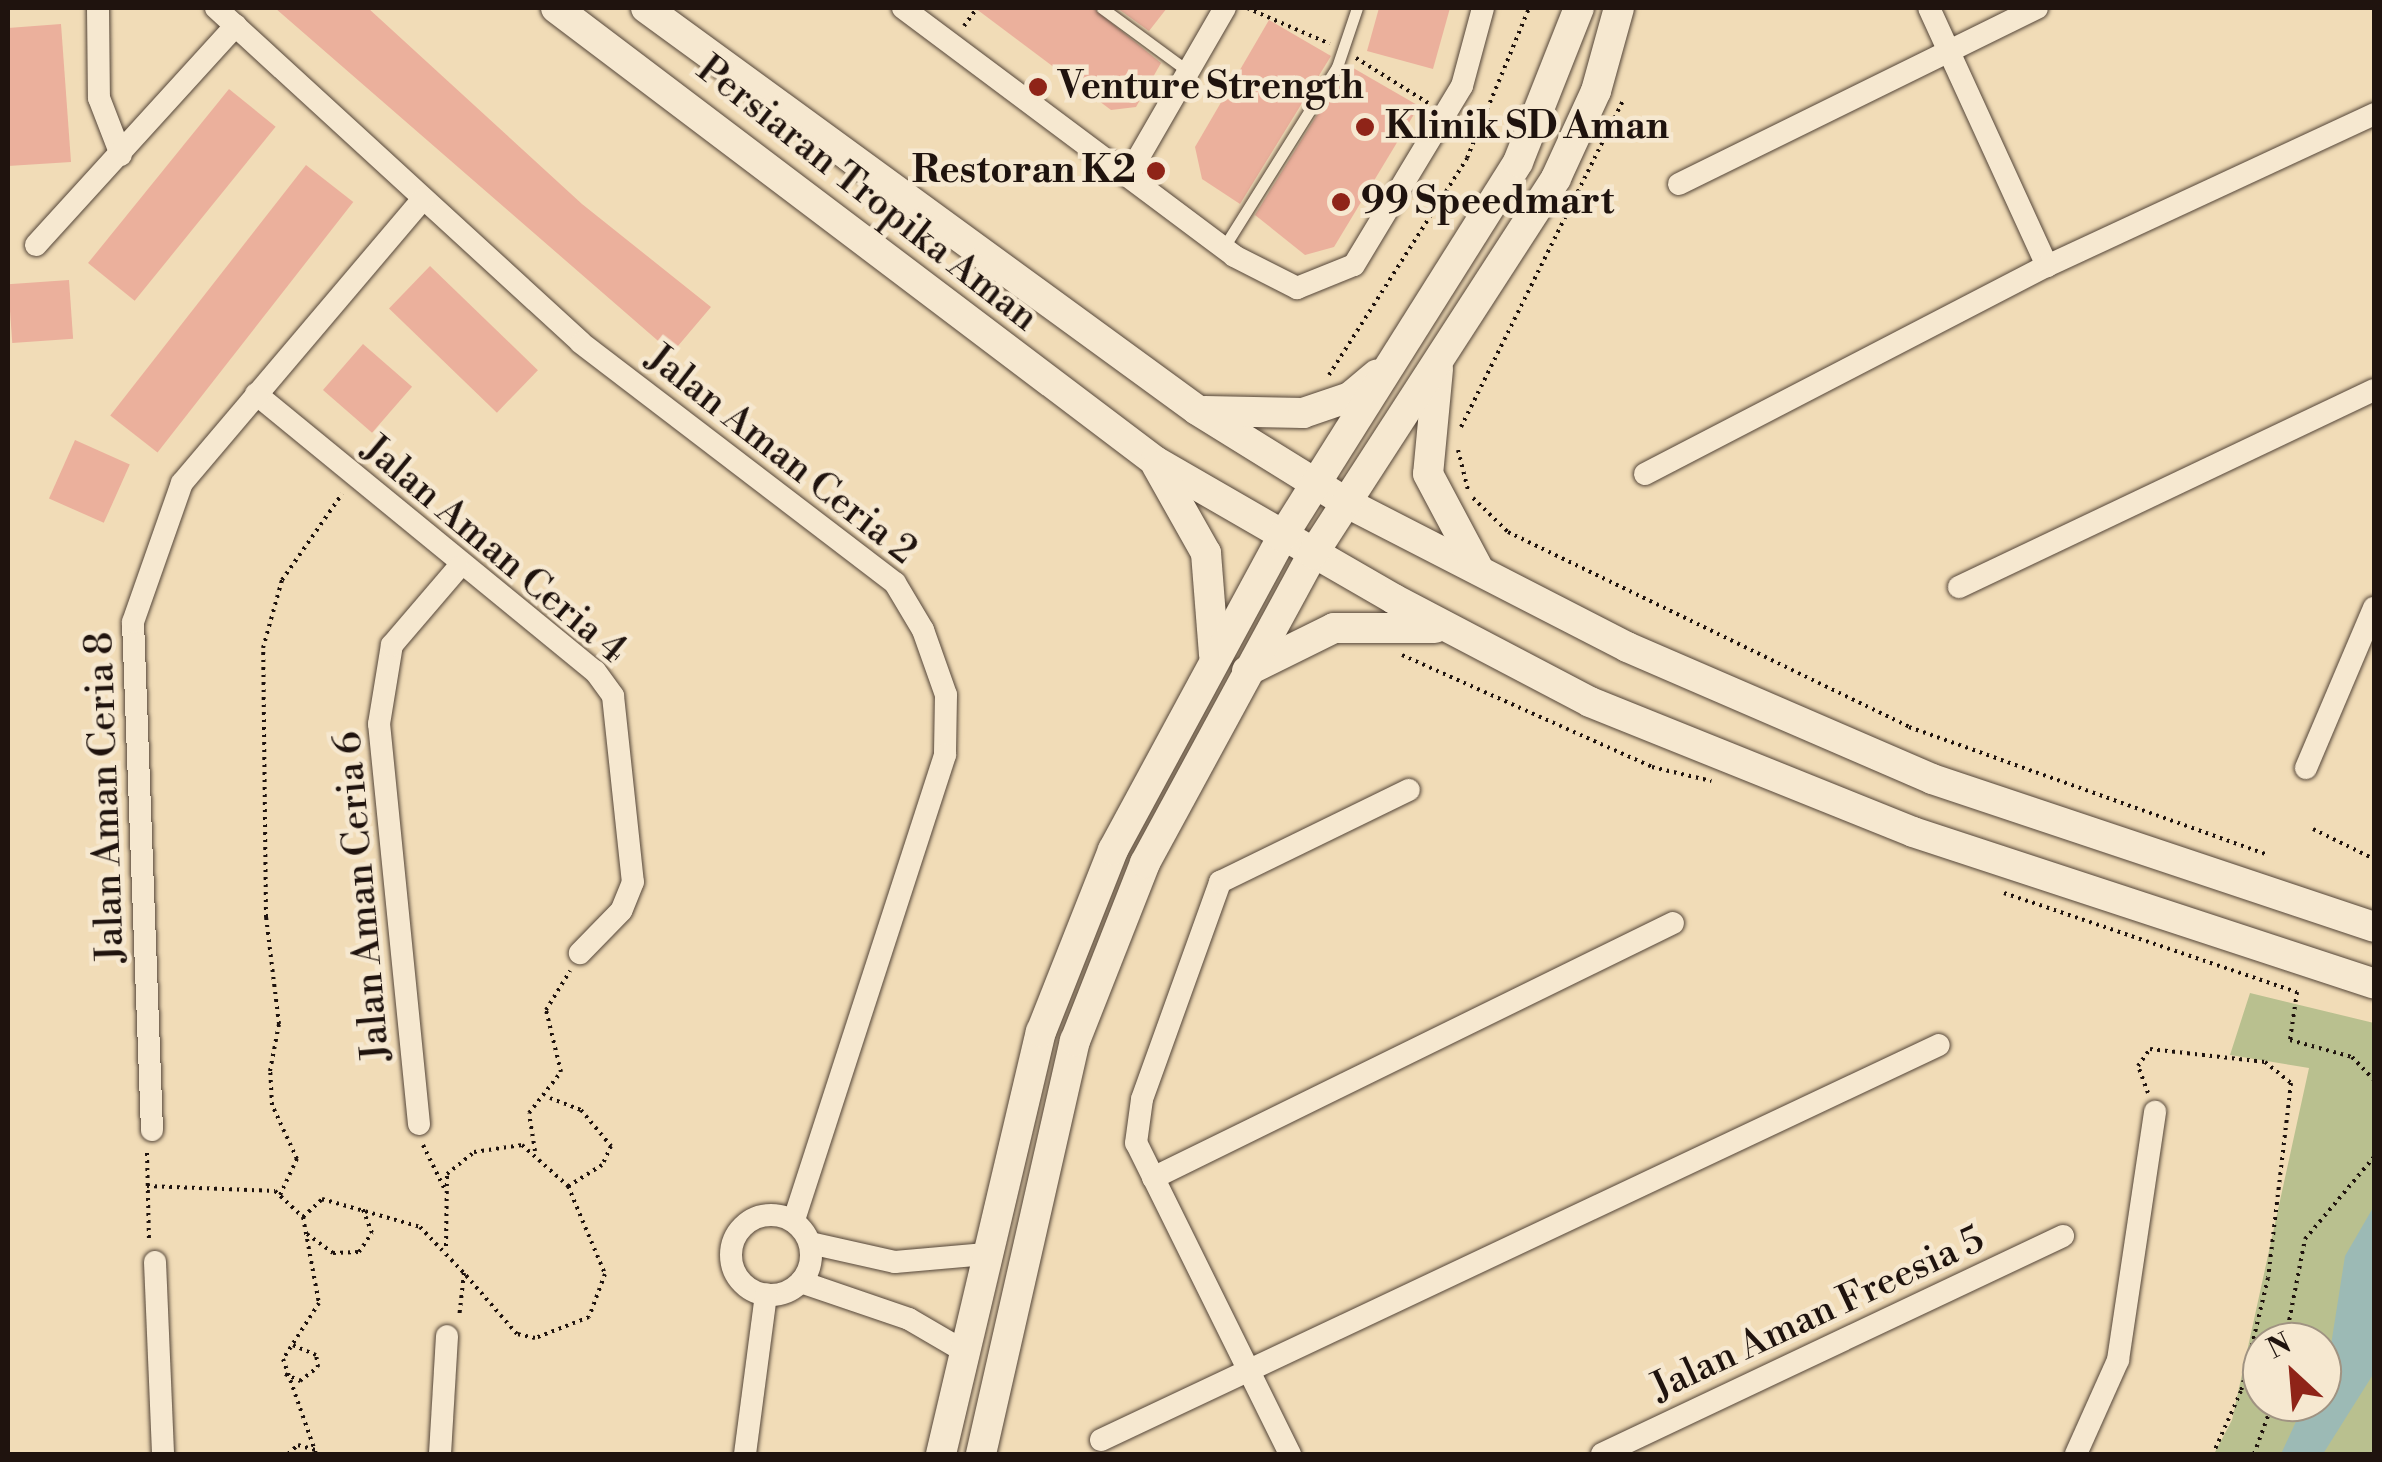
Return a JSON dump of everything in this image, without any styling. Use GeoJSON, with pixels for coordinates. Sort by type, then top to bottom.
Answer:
{"type":"FeatureCollection","features":[{"type":"Feature","properties":{"kind":"main road","name":"Persiaran Tropika Aman"},"geometry":{"type":"LineString","coordinates":[[556,8],[1154,461],[1282,537],[1462,634],[1590,702],[1913,832],[2374,984]]}},
{"type":"Feature","properties":{"kind":"main road","name":"Persiaran Tropika Aman"},"geometry":{"type":"LineString","coordinates":[[646,8],[1198,410],[1346,504],[1627,647],[1932,779],[2374,927]]}},
{"type":"Feature","properties":{"kind":"main road"},"geometry":{"type":"LineString","coordinates":[[941,1454],[962,1350],[1041,1032],[1073,947],[1214,654],[1282,537],[1518,162],[1579,8]]}},
{"type":"Feature","properties":{"kind":"main road"},"geometry":{"type":"LineString","coordinates":[[981,1454],[1075,1041],[1145,864],[1313,554],[1556,178],[1596,91],[1619,8]]}},
{"type":"Feature","properties":{"kind":"main road"},"geometry":{"type":"LineString","coordinates":[[1198,410],[1304,413],[1350,397],[1402,351]]}},
{"type":"Feature","properties":{"kind":"main road"},"geometry":{"type":"LineString","coordinates":[[1438,366],[1428,474],[1480,570]]}},
{"type":"Feature","properties":{"kind":"main road"},"geometry":{"type":"LineString","coordinates":[[1154,461],[1206,553],[1214,654]]}},
{"type":"Feature","properties":{"kind":"main road"},"geometry":{"type":"LineString","coordinates":[[1246,672],[1318,632],[1364,622],[1462,634]]}},
{"type":"Feature","properties":{"kind":"street"},"geometry":{"type":"LineString","coordinates":[[98,8],[99,98],[120,155]]}},
{"type":"Feature","properties":{"kind":"street","name":"Jalan Aman Ceria 2"},"geometry":{"type":"LineString","coordinates":[[216,8],[581,343],[896,584],[941,671],[945,755],[930,813],[794,1221]]}},
{"type":"Feature","properties":{"kind":"street"},"geometry":{"type":"LineString","coordinates":[[903,8],[1229,252],[1296,288],[1354,265],[1462,86],[1483,8]]}},
{"type":"Feature","properties":{"kind":"street"},"geometry":{"type":"LineString","coordinates":[[1129,174],[1225,8]]}},
{"type":"Feature","properties":{"kind":"street"},"geometry":{"type":"LineString","coordinates":[[1929,8],[2047,266]]}},
{"type":"Feature","properties":{"kind":"street"},"geometry":{"type":"LineString","coordinates":[[1679,184],[2036,8]]}},
{"type":"Feature","properties":{"kind":"street"},"geometry":{"type":"LineString","coordinates":[[36,245],[236,25]]}},
{"type":"Feature","properties":{"kind":"street"},"geometry":{"type":"LineString","coordinates":[[1645,474],[2047,266],[2374,114]]}},
{"type":"Feature","properties":{"kind":"street","name":"Jalan Aman Ceria 8"},"geometry":{"type":"LineString","coordinates":[[152,1130],[132,622],[182,483],[423,199]]}},
{"type":"Feature","properties":{"kind":"street"},"geometry":{"type":"LineString","coordinates":[[1959,587],[2374,390]]}},
{"type":"Feature","properties":{"kind":"street","name":"Jalan Aman Ceria 4"},"geometry":{"type":"LineString","coordinates":[[256,394],[458,568],[595,670],[613,696],[634,882],[622,911],[580,953]]}},
{"type":"Feature","properties":{"kind":"street","name":"Jalan Aman Ceria 6"},"geometry":{"type":"LineString","coordinates":[[419,1124],[379,724],[392,644],[458,568]]}},
{"type":"Feature","properties":{"kind":"street"},"geometry":{"type":"LineString","coordinates":[[2306,768],[2374,608]]}},
{"type":"Feature","properties":{"kind":"street"},"geometry":{"type":"LineString","coordinates":[[1290,1454],[1136,1144],[1142,1100],[1220,882],[1410,790]]}},
{"type":"Feature","properties":{"kind":"street"},"geometry":{"type":"LineString","coordinates":[[1153,1178],[1673,923]]}},
{"type":"Feature","properties":{"kind":"street"},"geometry":{"type":"LineString","coordinates":[[1100,1440],[1939,1045]]}},
{"type":"Feature","properties":{"kind":"street"},"geometry":{"type":"LineString","coordinates":[[2076,1454],[2118,1360],[2156,1112]]}},
{"type":"Feature","properties":{"kind":"street"},"geometry":{"type":"LineString","coordinates":[[962,1350],[909,1319],[801,1282],[766,1294],[743,1283],[732,1247],[756,1218],[794,1221],[810,1243],[896,1262],[986,1254]]}},
{"type":"Feature","properties":{"kind":"street","name":"Jalan Aman Freesia 5"},"geometry":{"type":"LineString","coordinates":[[1602,1454],[2064,1236]]}},
{"type":"Feature","properties":{"kind":"street"},"geometry":{"type":"LineString","coordinates":[[801,1282],[810,1243]]}},
{"type":"Feature","properties":{"kind":"street"},"geometry":{"type":"LineString","coordinates":[[155,1262],[163,1454]]}},
{"type":"Feature","properties":{"kind":"street"},"geometry":{"type":"LineString","coordinates":[[745,1454],[766,1294]]}},
{"type":"Feature","properties":{"kind":"street"},"geometry":{"type":"LineString","coordinates":[[440,1454],[447,1336]]}},
{"type":"Feature","properties":{"kind":"lane"},"geometry":{"type":"LineString","coordinates":[[1102,8],[1189,72]]}},
{"type":"Feature","properties":{"kind":"lane"},"geometry":{"type":"LineString","coordinates":[[1229,252],[1337,67],[1357,8]]}},
{"type":"Feature","properties":{"kind":"path"},"geometry":{"type":"LineString","coordinates":[[1320,382],[1467,158],[1530,8]]}},
{"type":"Feature","properties":{"kind":"path"},"geometry":{"type":"LineString","coordinates":[[1624,93],[1593,172],[1483,368],[1456,441],[1483,510],[1508,532],[1909,727],[2268,855]]}},
{"type":"Feature","properties":{"kind":"path"},"geometry":{"type":"LineString","coordinates":[[280,1195],[297,1159],[272,1104],[270,1071],[279,1024],[266,918],[264,648],[282,580],[354,478]]}},
{"type":"Feature","properties":{"kind":"path"},"geometry":{"type":"LineString","coordinates":[[2313,828],[2374,858]]}},
{"type":"Feature","properties":{"kind":"path"},"geometry":{"type":"LineString","coordinates":[[304,1217],[322,1199],[361,1205],[446,1246],[517,1334],[549,1338],[589,1317],[601,1304],[602,1250],[568,1186],[535,1151],[529,1113],[550,1098],[561,1051],[546,1010],[580,953]]}},
{"type":"Feature","properties":{"kind":"path"},"geometry":{"type":"LineString","coordinates":[[2156,1112],[2138,1066],[2150,1050],[2265,1062],[2291,1084],[2268,1278],[2241,1391],[2213,1454]]}},
{"type":"Feature","properties":{"kind":"path"},"geometry":{"type":"LineString","coordinates":[[550,1098],[581,1110],[611,1146],[602,1165],[568,1186]]}},
{"type":"Feature","properties":{"kind":"path"},"geometry":{"type":"LineString","coordinates":[[419,1124],[445,1190]]}},
{"type":"Feature","properties":{"kind":"path"},"geometry":{"type":"LineString","coordinates":[[2374,1126],[2374,1147]]}},
{"type":"Feature","properties":{"kind":"path"},"geometry":{"type":"LineString","coordinates":[[152,1130],[147,1186],[155,1262]]}},
{"type":"Feature","properties":{"kind":"path"},"geometry":{"type":"LineString","coordinates":[[446,1246],[447,1174],[474,1152],[535,1151]]}},
{"type":"Feature","properties":{"kind":"path"},"geometry":{"type":"LineString","coordinates":[[2289,1322],[2304,1239],[2374,1157]]}},
{"type":"Feature","properties":{"kind":"path"},"geometry":{"type":"LineString","coordinates":[[147,1186],[280,1195],[304,1217],[319,1303],[293,1345],[285,1374],[316,1452]]}},
{"type":"Feature","properties":{"kind":"path"},"geometry":{"type":"LineString","coordinates":[[307,1234],[333,1252],[358,1252],[372,1233],[361,1205]]}},
{"type":"Feature","properties":{"kind":"path"},"geometry":{"type":"LineString","coordinates":[[447,1336],[464,1273]]}},
{"type":"Feature","properties":{"kind":"path"},"geometry":{"type":"LineString","coordinates":[[285,1374],[300,1382],[318,1367],[316,1355],[293,1345]]}},
{"type":"Feature","properties":{"kind":"path"},"geometry":{"type":"LineString","coordinates":[[2254,1454],[2266,1422]]}},
{"type":"Feature","properties":{"kind":"path"},"geometry":{"type":"LineString","coordinates":[[288,1454],[298,1445],[316,1452]]}},
{"type":"Feature","properties":{"kind":"green space"},"geometry":{"type":"Polygon","coordinates":[[[2250,993],[2374,1023],[2374,1454],[2214,1454],[2232,1420],[2242,1374],[2242,1422],[2342,1422],[2342,1322],[2253,1322],[2309,1068],[2230,1055],[2250,993]]]}},
{"type":"Feature","properties":{"kind":"water"},"geometry":{"type":"Polygon","coordinates":[[[2374,1206],[2374,1373],[2323,1454],[2281,1454],[2296,1422],[2342,1422],[2342,1322],[2335,1322],[2345,1256],[2374,1206]]]}},
{"type":"Feature","properties":{"kind":"building"},"geometry":{"type":"Polygon","coordinates":[[[275,8],[368,8],[582,204],[711,307],[672,353],[275,8]]]}},
{"type":"Feature","properties":{"kind":"building"},"geometry":{"type":"Polygon","coordinates":[[[975,8],[1093,8],[1161,63],[1136,107],[1111,110],[975,8]]]}},
{"type":"Feature","properties":{"kind":"building"},"geometry":{"type":"Polygon","coordinates":[[[1117,8],[1167,8],[1149,31],[1117,8]]]}},
{"type":"Feature","properties":{"kind":"building"},"geometry":{"type":"Polygon","coordinates":[[[1379,8],[1450,8],[1433,69],[1367,51],[1379,8]]]}},
{"type":"Feature","properties":{"kind":"building"},"geometry":{"type":"Polygon","coordinates":[[[1269,20],[1331,56],[1240,204],[1202,179],[1195,147],[1269,20]]]}},
{"type":"Feature","properties":{"kind":"building"},"geometry":{"type":"Polygon","coordinates":[[[61,24],[71,162],[8,166],[8,28],[61,24]]]}},
{"type":"Feature","properties":{"kind":"building"},"geometry":{"type":"Polygon","coordinates":[[[1348,65],[1419,106],[1334,247],[1305,255],[1255,215],[1348,65]]]}},
{"type":"Feature","properties":{"kind":"building"},"geometry":{"type":"Polygon","coordinates":[[[229,89],[276,127],[135,301],[88,263],[229,89]]]}},
{"type":"Feature","properties":{"kind":"building"},"geometry":{"type":"Polygon","coordinates":[[[306,165],[353,202],[158,453],[110,416],[306,165]]]}},
{"type":"Feature","properties":{"kind":"building"},"geometry":{"type":"Polygon","coordinates":[[[430,266],[538,370],[497,413],[389,308],[430,266]]]}},
{"type":"Feature","properties":{"kind":"building"},"geometry":{"type":"Polygon","coordinates":[[[69,280],[73,339],[12,343],[8,284],[69,280]]]}},
{"type":"Feature","properties":{"kind":"building"},"geometry":{"type":"Polygon","coordinates":[[[363,344],[412,387],[372,433],[323,390],[363,344]]]}},
{"type":"Feature","properties":{"kind":"building"},"geometry":{"type":"Polygon","coordinates":[[[75,440],[130,464],[104,523],[49,498],[75,440]]]}},
{"type":"Feature","properties":{"kind":"place","name":"Venture Strength"},"geometry":{"type":"Point","coordinates":[1038,87]}},
{"type":"Feature","properties":{"kind":"place","name":"Klinik SD Aman"},"geometry":{"type":"Point","coordinates":[1365,127]}},
{"type":"Feature","properties":{"kind":"place","name":"Restoran K2"},"geometry":{"type":"Point","coordinates":[1156,171]}},
{"type":"Feature","properties":{"kind":"place","name":"99 Speedmart"},"geometry":{"type":"Point","coordinates":[1341,202]}}]}
